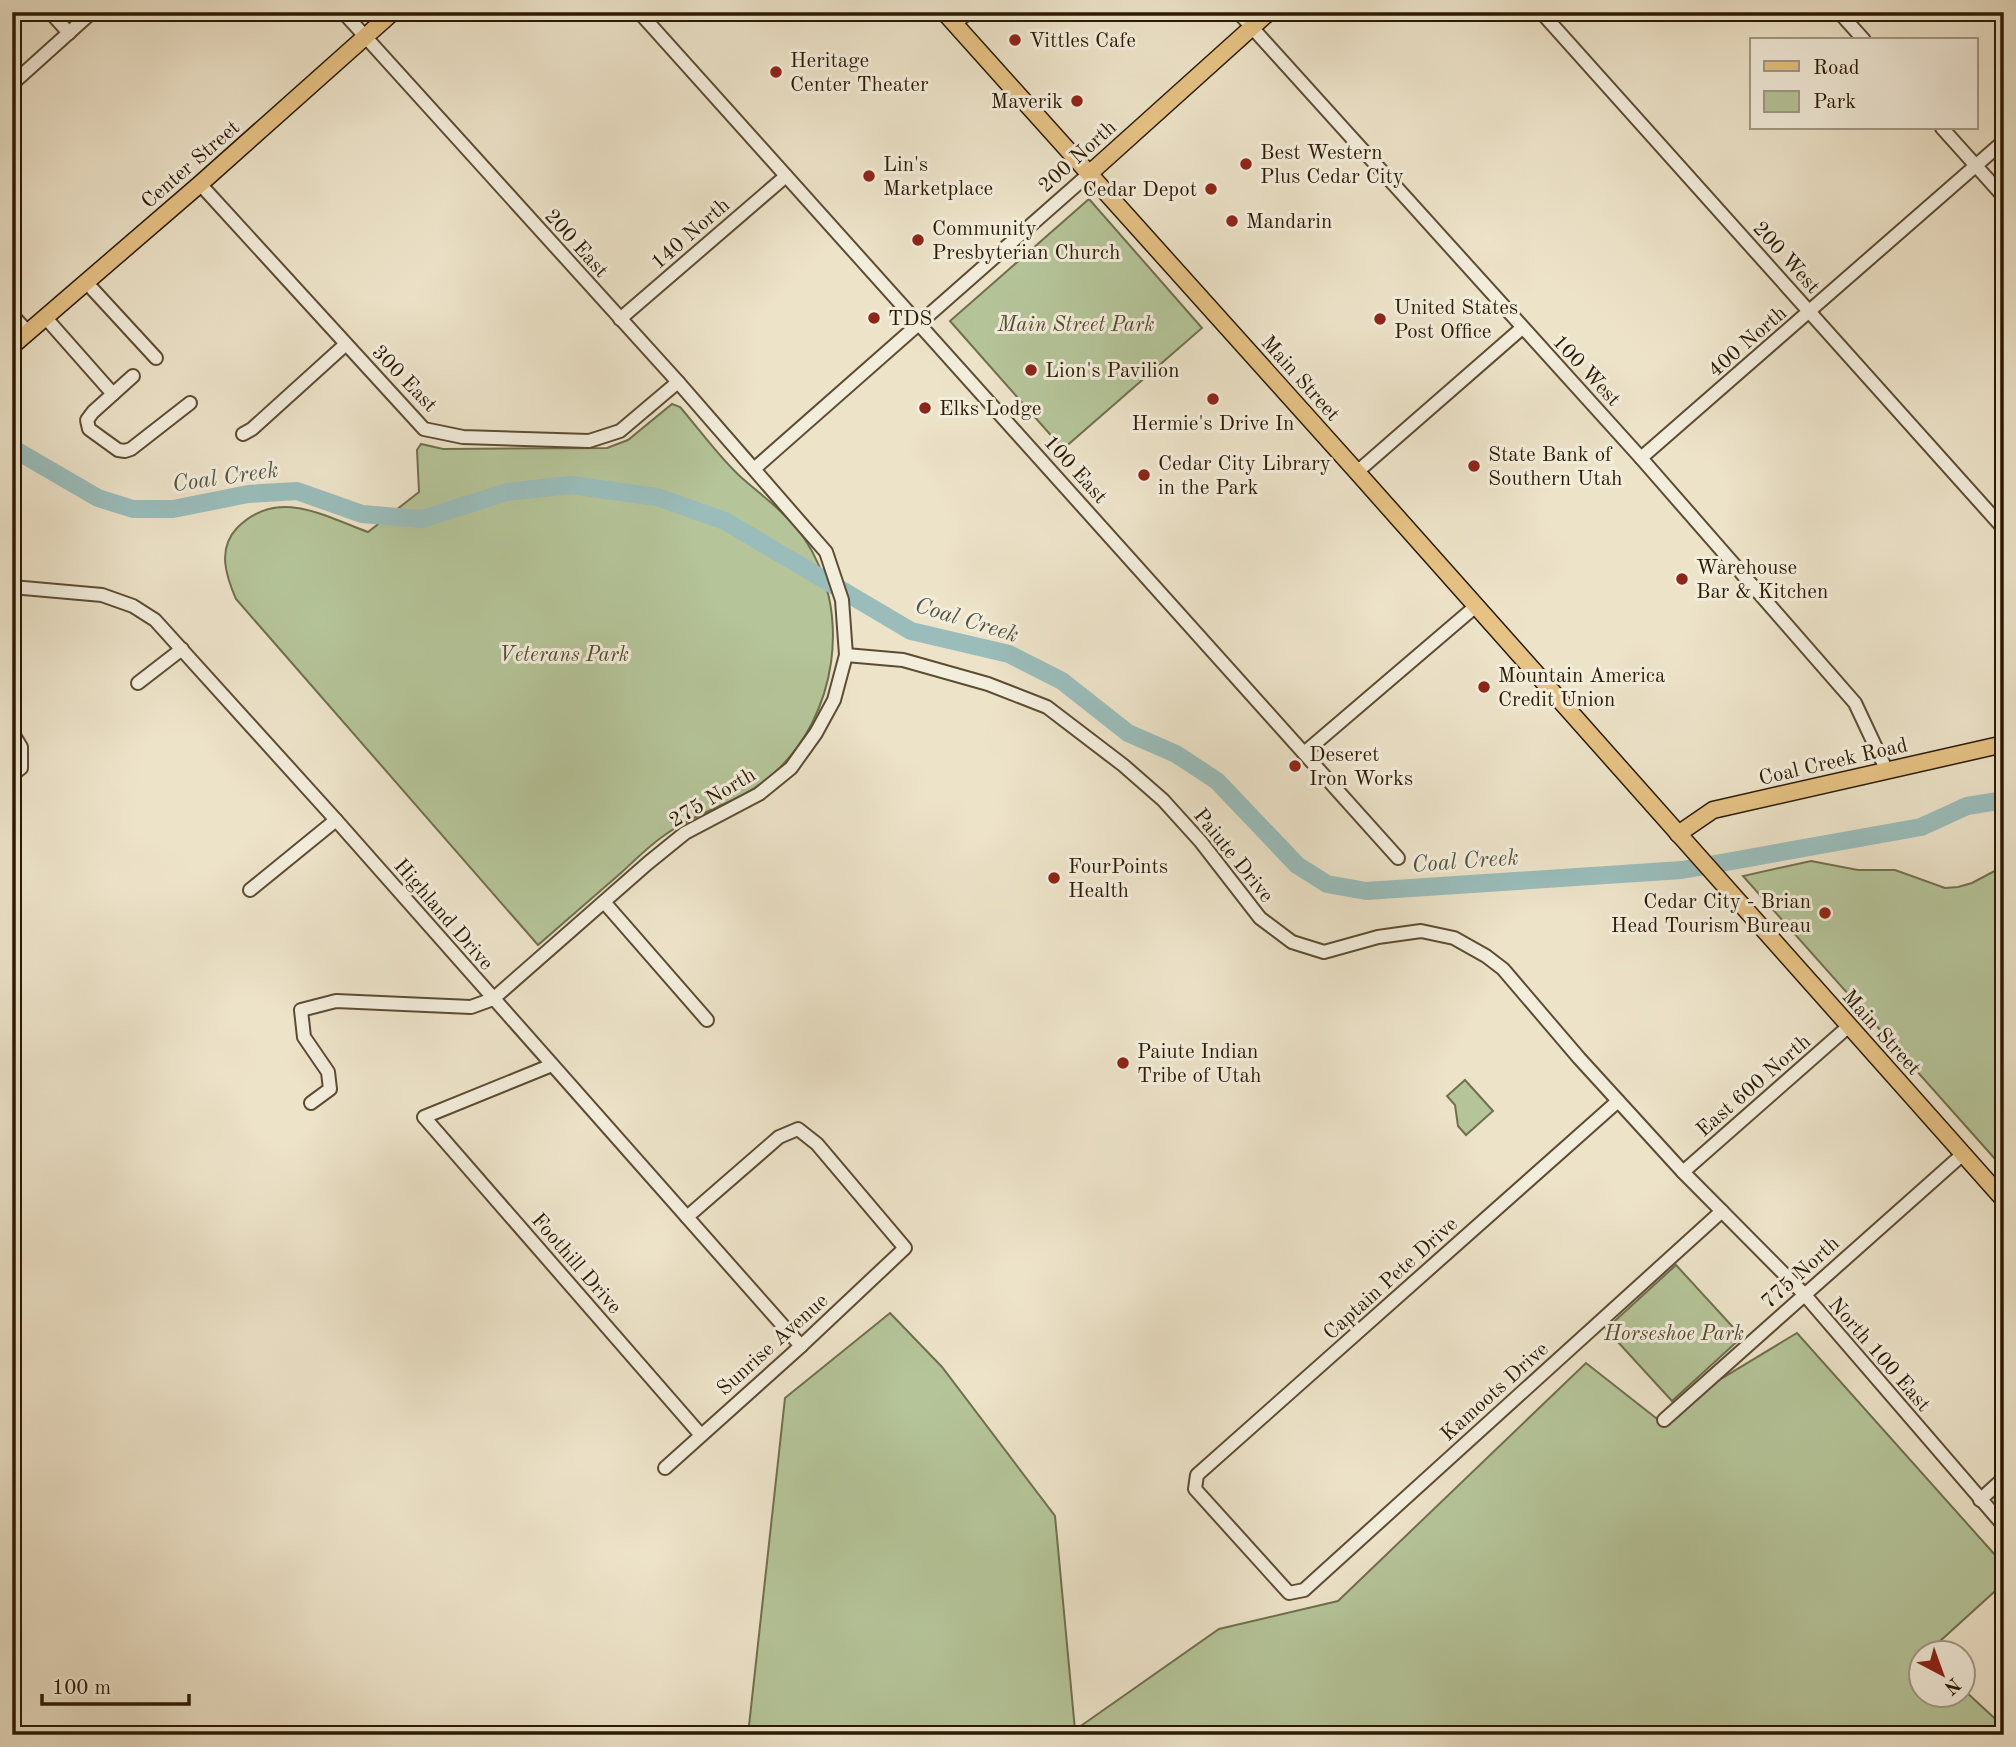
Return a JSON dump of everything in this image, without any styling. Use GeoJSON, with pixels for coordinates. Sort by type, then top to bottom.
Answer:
{"type":"FeatureCollection","features":[{"type":"Feature","properties":{"kind":"main road","name":"Center Street"},"geometry":{"type":"LineString","coordinates":[[12,346],[200,184],[393,12]]}},
{"type":"Feature","properties":{"kind":"main road","name":"200 North"},"geometry":{"type":"LineString","coordinates":[[1090,173],[1269,12]]}},
{"type":"Feature","properties":{"kind":"main road","name":"Main Street"},"geometry":{"type":"LineString","coordinates":[[950,18],[2002,1195]]}},
{"type":"Feature","properties":{"kind":"main road","name":"Coal Creek Road"},"geometry":{"type":"LineString","coordinates":[[1678,834],[1693,821],[1713,810],[2004,744]]}},
{"type":"Feature","properties":{"kind":"street"},"geometry":{"type":"LineString","coordinates":[[50,12],[69,33]]}},
{"type":"Feature","properties":{"kind":"street"},"geometry":{"type":"LineString","coordinates":[[12,84],[92,12]]}},
{"type":"Feature","properties":{"kind":"street","name":"200 East"},"geometry":{"type":"LineString","coordinates":[[343,12],[678,382],[826,552]]}},
{"type":"Feature","properties":{"kind":"street","name":"100 East"},"geometry":{"type":"LineString","coordinates":[[639,12],[1398,858]]}},
{"type":"Feature","properties":{"kind":"street"},"geometry":{"type":"LineString","coordinates":[[950,18],[968,12]]}},
{"type":"Feature","properties":{"kind":"street","name":"100 West"},"geometry":{"type":"LineString","coordinates":[[1238,12],[1642,458],[1855,703],[1886,769]]}},
{"type":"Feature","properties":{"kind":"street","name":"200 West"},"geometry":{"type":"LineString","coordinates":[[1541,12],[2004,529]]}},
{"type":"Feature","properties":{"kind":"street"},"geometry":{"type":"LineString","coordinates":[[1839,12],[1862,38]]}},
{"type":"Feature","properties":{"kind":"street"},"geometry":{"type":"LineString","coordinates":[[1944,130],[2004,197]]}},
{"type":"Feature","properties":{"kind":"street","name":"400 North"},"geometry":{"type":"LineString","coordinates":[[1642,458],[2004,141]]}},
{"type":"Feature","properties":{"kind":"street","name":"200 North"},"geometry":{"type":"LineString","coordinates":[[754,469],[1090,173]]}},
{"type":"Feature","properties":{"kind":"street","name":"140 North"},"geometry":{"type":"LineString","coordinates":[[620,319],[786,176]]}},
{"type":"Feature","properties":{"kind":"street","name":"300 East"},"geometry":{"type":"LineString","coordinates":[[200,184],[424,429],[463,437],[589,440],[620,431],[678,382]]}},
{"type":"Feature","properties":{"kind":"street"},"geometry":{"type":"LineString","coordinates":[[86,282],[156,358]]}},
{"type":"Feature","properties":{"kind":"street"},"geometry":{"type":"LineString","coordinates":[[12,315],[27,332]]}},
{"type":"Feature","properties":{"kind":"street"},"geometry":{"type":"LineString","coordinates":[[45,317],[113,394]]}},
{"type":"Feature","properties":{"kind":"street"},"geometry":{"type":"LineString","coordinates":[[1357,472],[1522,328]]}},
{"type":"Feature","properties":{"kind":"street"},"geometry":{"type":"LineString","coordinates":[[243,434],[252,429],[346,344]]}},
{"type":"Feature","properties":{"kind":"street"},"geometry":{"type":"LineString","coordinates":[[132,376],[93,412],[87,424],[118,450],[131,449],[190,403]]}},
{"type":"Feature","properties":{"kind":"street","name":"275 North"},"geometry":{"type":"LineString","coordinates":[[494,999],[685,833],[758,794],[791,768],[816,733],[834,700],[846,655],[842,600],[826,552]]}},
{"type":"Feature","properties":{"kind":"street","name":"Highland Drive"},"geometry":{"type":"LineString","coordinates":[[12,587],[102,595],[133,606],[155,621],[801,1346]]}},
{"type":"Feature","properties":{"kind":"street"},"geometry":{"type":"LineString","coordinates":[[1304,753],[1476,606]]}},
{"type":"Feature","properties":{"kind":"street"},"geometry":{"type":"LineString","coordinates":[[138,682],[182,649]]}},
{"type":"Feature","properties":{"kind":"street","name":"Paiute Drive"},"geometry":{"type":"LineString","coordinates":[[846,655],[903,660],[988,684],[1047,708],[1123,765],[1163,800],[1201,842],[1260,918],[1292,942],[1324,952],[1378,937],[1421,931],[1454,938],[1486,956],[1503,969],[1618,1101],[1722,1211]]}},
{"type":"Feature","properties":{"kind":"street"},"geometry":{"type":"LineString","coordinates":[[12,732],[21,747],[21,768],[12,775]]}},
{"type":"Feature","properties":{"kind":"street"},"geometry":{"type":"LineString","coordinates":[[250,890],[335,820]]}},
{"type":"Feature","properties":{"kind":"street"},"geometry":{"type":"LineString","coordinates":[[604,902],[707,1020]]}},
{"type":"Feature","properties":{"kind":"street"},"geometry":{"type":"LineString","coordinates":[[311,1102],[330,1089],[328,1072],[304,1037],[301,1010],[336,1001],[471,1007],[494,999]]}},
{"type":"Feature","properties":{"kind":"street","name":"East 600 North"},"geometry":{"type":"LineString","coordinates":[[1683,1172],[1849,1026]]}},
{"type":"Feature","properties":{"kind":"street","name":"Foothill Drive"},"geometry":{"type":"LineString","coordinates":[[552,1065],[424,1116],[700,1434]]}},
{"type":"Feature","properties":{"kind":"street","name":"Captain Pete Drive"},"geometry":{"type":"LineString","coordinates":[[1289,1593],[1195,1489],[1197,1475],[1618,1101]]}},
{"type":"Feature","properties":{"kind":"street","name":"Sunrise Avenue"},"geometry":{"type":"LineString","coordinates":[[665,1468],[905,1248],[817,1144],[799,1129],[779,1137],[687,1217]]}},
{"type":"Feature","properties":{"kind":"street","name":"775 North"},"geometry":{"type":"LineString","coordinates":[[1664,1420],[1963,1154]]}},
{"type":"Feature","properties":{"kind":"street","name":"North 100 East"},"geometry":{"type":"LineString","coordinates":[[1722,1211],[1804,1294],[2004,1526]]}},
{"type":"Feature","properties":{"kind":"street","name":"Kamoots Drive"},"geometry":{"type":"LineString","coordinates":[[1289,1593],[1304,1590],[1722,1211]]}},
{"type":"Feature","properties":{"kind":"street"},"geometry":{"type":"LineString","coordinates":[[1980,1500],[2004,1478]]}},
{"type":"Feature","properties":{"kind":"green space","name":"Main Street Park"},"geometry":{"type":"Polygon","coordinates":[[[1089,199],[1202,328],[1063,449],[950,321],[1089,199]]]}},
{"type":"Feature","properties":{"kind":"green space","name":"Veterans Park"},"geometry":{"type":"Polygon","coordinates":[[[672,404],[680,407],[735,472],[790,521],[804,538],[819,566],[829,597],[833,629],[831,662],[824,694],[812,724],[794,751],[772,775],[747,793],[689,820],[662,837],[538,945],[236,599],[225,563],[227,545],[237,528],[252,516],[268,509],[284,507],[318,513],[368,532],[419,492],[417,450],[421,444],[443,449],[607,448],[628,440],[672,404]]]}},
{"type":"Feature","properties":{"kind":"green space"},"geometry":{"type":"Polygon","coordinates":[[[1811,861],[1858,870],[1895,870],[1945,888],[1972,883],[2004,866],[2004,1169],[1743,876],[1811,861]]]}},
{"type":"Feature","properties":{"kind":"green space"},"geometry":{"type":"Polygon","coordinates":[[[1465,1080],[1493,1111],[1466,1135],[1458,1126],[1455,1105],[1447,1096],[1465,1080]]]}},
{"type":"Feature","properties":{"kind":"green space","name":"Horseshoe Park"},"geometry":{"type":"Polygon","coordinates":[[[1676,1265],[1742,1337],[1672,1401],[1606,1329],[1676,1265]]]}},
{"type":"Feature","properties":{"kind":"green space"},"geometry":{"type":"Polygon","coordinates":[[[890,1313],[942,1367],[1055,1516],[1075,1730],[1219,1629],[1338,1601],[1586,1363],[1656,1418],[1797,1333],[2004,1565],[2004,1583],[1943,1638],[1908,1638],[1908,1708],[1978,1708],[1978,1703],[2004,1727],[2004,1735],[748,1735],[785,1398],[890,1313]]]}},
{"type":"Feature","properties":{"kind":"waterway","name":"Coal Creek"},"geometry":{"type":"LineString","coordinates":[[12,448],[98,498],[133,509],[173,509],[248,494],[297,491],[362,514],[422,519],[507,492],[571,485],[657,497],[725,521],[911,631],[1009,654],[1062,681],[1128,733],[1176,754],[1217,781],[1297,865],[1327,884],[1366,891],[1682,870],[1921,827],[1967,806],[2004,800]]}},
{"type":"Feature","properties":{"kind":"place","name":"Vittles Cafe"},"geometry":{"type":"Point","coordinates":[1015,40]}},
{"type":"Feature","properties":{"kind":"place","name":"Heritage Center Theater"},"geometry":{"type":"Point","coordinates":[776,72]}},
{"type":"Feature","properties":{"kind":"place","name":"Maverik"},"geometry":{"type":"Point","coordinates":[1077,101]}},
{"type":"Feature","properties":{"kind":"place","name":"Best Western Plus Cedar City"},"geometry":{"type":"Point","coordinates":[1246,164]}},
{"type":"Feature","properties":{"kind":"place","name":"Lin's Marketplace"},"geometry":{"type":"Point","coordinates":[869,176]}},
{"type":"Feature","properties":{"kind":"place","name":"Cedar Depot"},"geometry":{"type":"Point","coordinates":[1211,189]}},
{"type":"Feature","properties":{"kind":"place","name":"Mandarin"},"geometry":{"type":"Point","coordinates":[1232,221]}},
{"type":"Feature","properties":{"kind":"place","name":"Community Presbyterian Church"},"geometry":{"type":"Point","coordinates":[918,240]}},
{"type":"Feature","properties":{"kind":"place","name":"TDS"},"geometry":{"type":"Point","coordinates":[874,318]}},
{"type":"Feature","properties":{"kind":"place","name":"United States Post Office"},"geometry":{"type":"Point","coordinates":[1380,319]}},
{"type":"Feature","properties":{"kind":"place","name":"Lion's Pavilion"},"geometry":{"type":"Point","coordinates":[1031,370]}},
{"type":"Feature","properties":{"kind":"place","name":"Hermie's Drive In"},"geometry":{"type":"Point","coordinates":[1213,399]}},
{"type":"Feature","properties":{"kind":"place","name":"Elks Lodge"},"geometry":{"type":"Point","coordinates":[925,408]}},
{"type":"Feature","properties":{"kind":"place","name":"State Bank of Southern Utah"},"geometry":{"type":"Point","coordinates":[1474,466]}},
{"type":"Feature","properties":{"kind":"place","name":"Cedar City Library in the Park"},"geometry":{"type":"Point","coordinates":[1144,475]}},
{"type":"Feature","properties":{"kind":"place","name":"Warehouse Bar & Kitchen"},"geometry":{"type":"Point","coordinates":[1682,579]}},
{"type":"Feature","properties":{"kind":"place","name":"Mountain America Credit Union"},"geometry":{"type":"Point","coordinates":[1484,687]}},
{"type":"Feature","properties":{"kind":"place","name":"Deseret Iron Works"},"geometry":{"type":"Point","coordinates":[1295,766]}},
{"type":"Feature","properties":{"kind":"place","name":"FourPoints Health"},"geometry":{"type":"Point","coordinates":[1054,878]}},
{"type":"Feature","properties":{"kind":"place","name":"Cedar City - Brian Head Tourism Bureau"},"geometry":{"type":"Point","coordinates":[1825,913]}},
{"type":"Feature","properties":{"kind":"place","name":"Paiute Indian Tribe of Utah"},"geometry":{"type":"Point","coordinates":[1123,1063]}}]}
